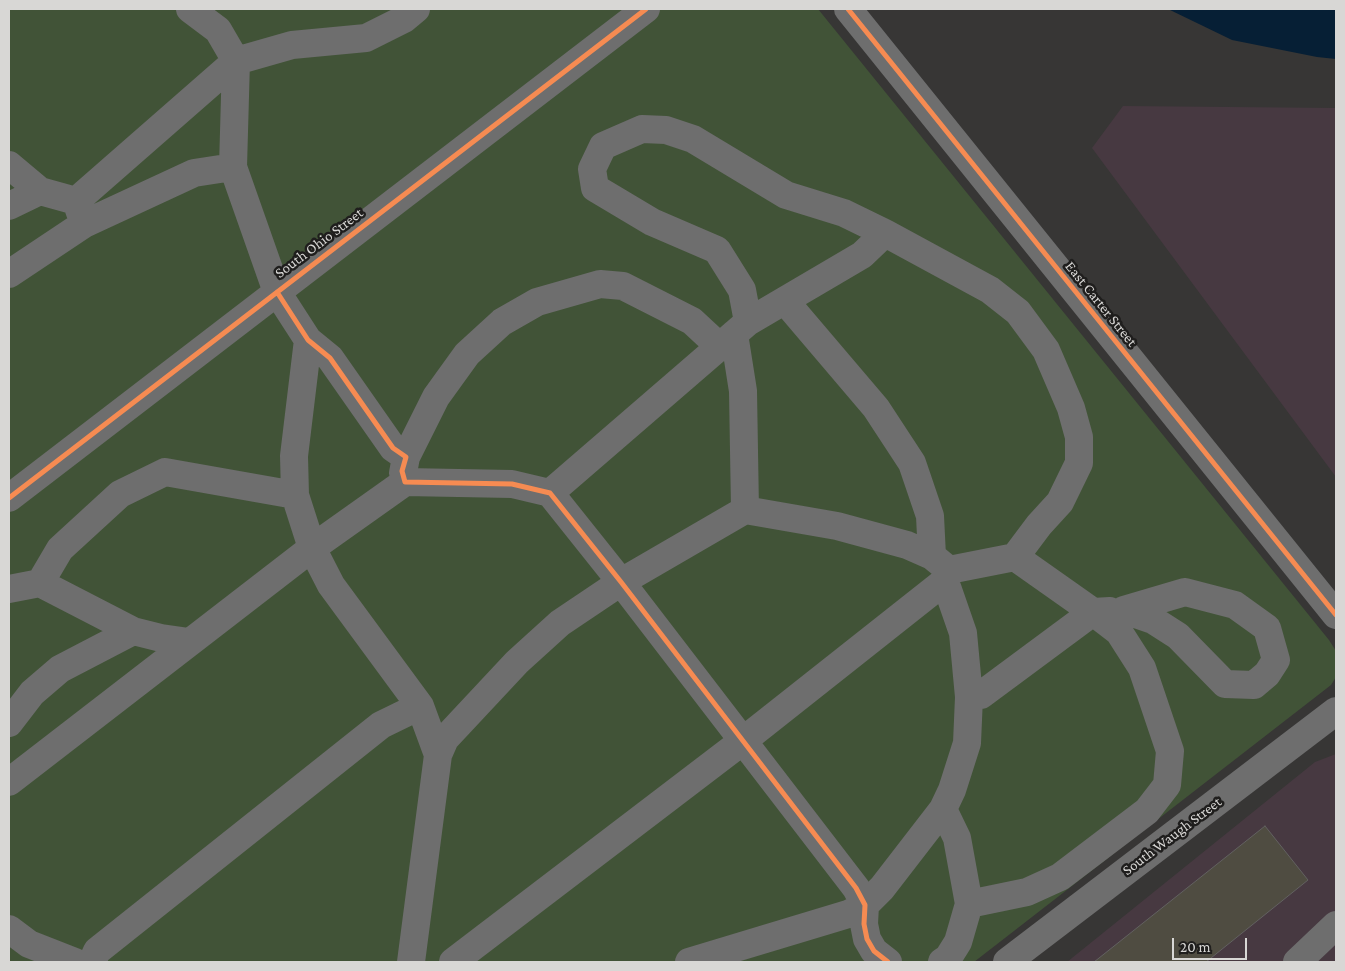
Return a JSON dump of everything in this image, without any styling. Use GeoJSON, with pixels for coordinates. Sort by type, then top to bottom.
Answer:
{"type":"FeatureCollection","features":[{"type":"Feature","properties":{"kind":"street"},"geometry":{"type":"LineString","coordinates":[[190,9],[218,30],[236,61],[233,167],[277,292],[308,340],[330,358],[406,469]]}},
{"type":"Feature","properties":{"kind":"street"},"geometry":{"type":"LineString","coordinates":[[9,274],[80,212],[236,61],[292,45],[366,38],[404,18],[416,9]]}},
{"type":"Feature","properties":{"kind":"street","name":"South Ohio Street"},"geometry":{"type":"LineString","coordinates":[[9,498],[646,9]]}},
{"type":"Feature","properties":{"kind":"street","name":"East Carter Street"},"geometry":{"type":"LineString","coordinates":[[848,9],[1336,615]]}},
{"type":"Feature","properties":{"kind":"street"},"geometry":{"type":"LineString","coordinates":[[453,962],[744,740],[942,569],[1014,557],[1060,502],[1079,463],[1079,437],[1071,408],[1046,350],[1018,312],[990,290],[844,213],[786,195],[693,139],[666,130],[642,129],[603,146],[592,169],[595,188],[652,222],[717,250],[742,290],[734,335],[743,391],[745,510]]}},
{"type":"Feature","properties":{"kind":"street"},"geometry":{"type":"LineString","coordinates":[[9,165],[40,192],[80,212],[194,173],[233,167]]}},
{"type":"Feature","properties":{"kind":"street"},"geometry":{"type":"LineString","coordinates":[[9,206],[40,192]]}},
{"type":"Feature","properties":{"kind":"street"},"geometry":{"type":"LineString","coordinates":[[550,493],[734,335],[785,300],[862,255],[885,233]]}},
{"type":"Feature","properties":{"kind":"street"},"geometry":{"type":"LineString","coordinates":[[9,782],[312,548],[406,469],[436,397],[467,354],[502,322],[537,302],[600,284],[623,286],[692,321],[734,335]]}},
{"type":"Feature","properties":{"kind":"street"},"geometry":{"type":"LineString","coordinates":[[689,962],[848,914],[865,904],[882,888],[943,809],[952,790],[967,743],[969,697],[963,634],[942,569],[930,516],[912,463],[876,408],[785,300]]}},
{"type":"Feature","properties":{"kind":"street"},"geometry":{"type":"LineString","coordinates":[[308,340],[294,456],[295,495],[312,548],[331,585],[420,706],[438,756]]}},
{"type":"Feature","properties":{"kind":"street"},"geometry":{"type":"LineString","coordinates":[[406,469],[512,484],[550,493],[744,740],[856,888],[865,904],[864,924],[867,939],[875,958]]}},
{"type":"Feature","properties":{"kind":"street"},"geometry":{"type":"LineString","coordinates":[[40,583],[60,549],[120,494],[165,472],[295,495]]}},
{"type":"Feature","properties":{"kind":"street"},"geometry":{"type":"LineString","coordinates":[[411,962],[438,756],[446,739],[517,662],[560,624],[621,582],[745,510],[837,526],[907,546],[942,569]]}},
{"type":"Feature","properties":{"kind":"street"},"geometry":{"type":"LineString","coordinates":[[969,904],[1027,892],[1060,877],[1147,811],[1167,785],[1170,751],[1142,668],[1118,632],[1094,612],[1014,557]]}},
{"type":"Feature","properties":{"kind":"street"},"geometry":{"type":"LineString","coordinates":[[9,589],[40,583],[133,631],[189,642]]}},
{"type":"Feature","properties":{"kind":"street"},"geometry":{"type":"LineString","coordinates":[[969,697],[981,695],[1094,612],[1124,610],[1185,592],[1235,605],[1267,628],[1276,660],[1267,674],[1254,685],[1225,684],[1178,636],[1153,620],[1124,610]]}},
{"type":"Feature","properties":{"kind":"street"},"geometry":{"type":"LineString","coordinates":[[9,723],[32,693],[60,669],[133,631]]}},
{"type":"Feature","properties":{"kind":"street"},"geometry":{"type":"LineString","coordinates":[[92,962],[96,951],[381,725],[420,706]]}},
{"type":"Feature","properties":{"kind":"street","name":"South Waugh Street"},"geometry":{"type":"LineString","coordinates":[[1007,962],[1336,711]]}},
{"type":"Feature","properties":{"kind":"street"},"geometry":{"type":"LineString","coordinates":[[942,962],[948,958],[958,942],[969,904],[957,838],[943,809]]}},
{"type":"Feature","properties":{"kind":"street"},"geometry":{"type":"LineString","coordinates":[[1297,962],[1336,925]]}},
{"type":"Feature","properties":{"kind":"street"},"geometry":{"type":"LineString","coordinates":[[9,929],[30,944],[75,962]]}},
{"type":"Feature","properties":{"kind":"shaded area"},"geometry":{"type":"Polygon","coordinates":[[[1123,106],[1336,108],[1336,477],[1092,148],[1123,106]]]}},
{"type":"Feature","properties":{"kind":"shaded area"},"geometry":{"type":"Polygon","coordinates":[[[1336,754],[1336,962],[1067,962],[1315,762],[1336,754]]]}},
{"type":"Feature","properties":{"kind":"green space"},"geometry":{"type":"Polygon","coordinates":[[[9,9],[818,9],[1329,640],[1336,651],[1336,677],[1331,685],[974,962],[11,962],[9,960],[9,9]]]}},
{"type":"Feature","properties":{"kind":"water"},"geometry":{"type":"Polygon","coordinates":[[[1168,9],[1336,9],[1336,59],[1232,40],[1168,9]]]}},
{"type":"Feature","properties":{"kind":"building"},"geometry":{"type":"Polygon","coordinates":[[[1265,826],[1308,880],[1206,962],[1094,962],[1265,826]]]}},
{"type":"Feature","properties":{"kind":"cycle path"},"geometry":{"type":"LineString","coordinates":[[9,498],[646,9]]}},
{"type":"Feature","properties":{"kind":"cycle path"},"geometry":{"type":"LineString","coordinates":[[848,9],[1336,615]]}},
{"type":"Feature","properties":{"kind":"cycle path"},"geometry":{"type":"LineString","coordinates":[[277,292],[308,340],[330,358],[393,448],[406,457],[402,471],[405,482],[512,484],[550,493],[621,582],[856,888],[865,905],[864,924],[867,939],[874,951],[888,962]]}}]}
